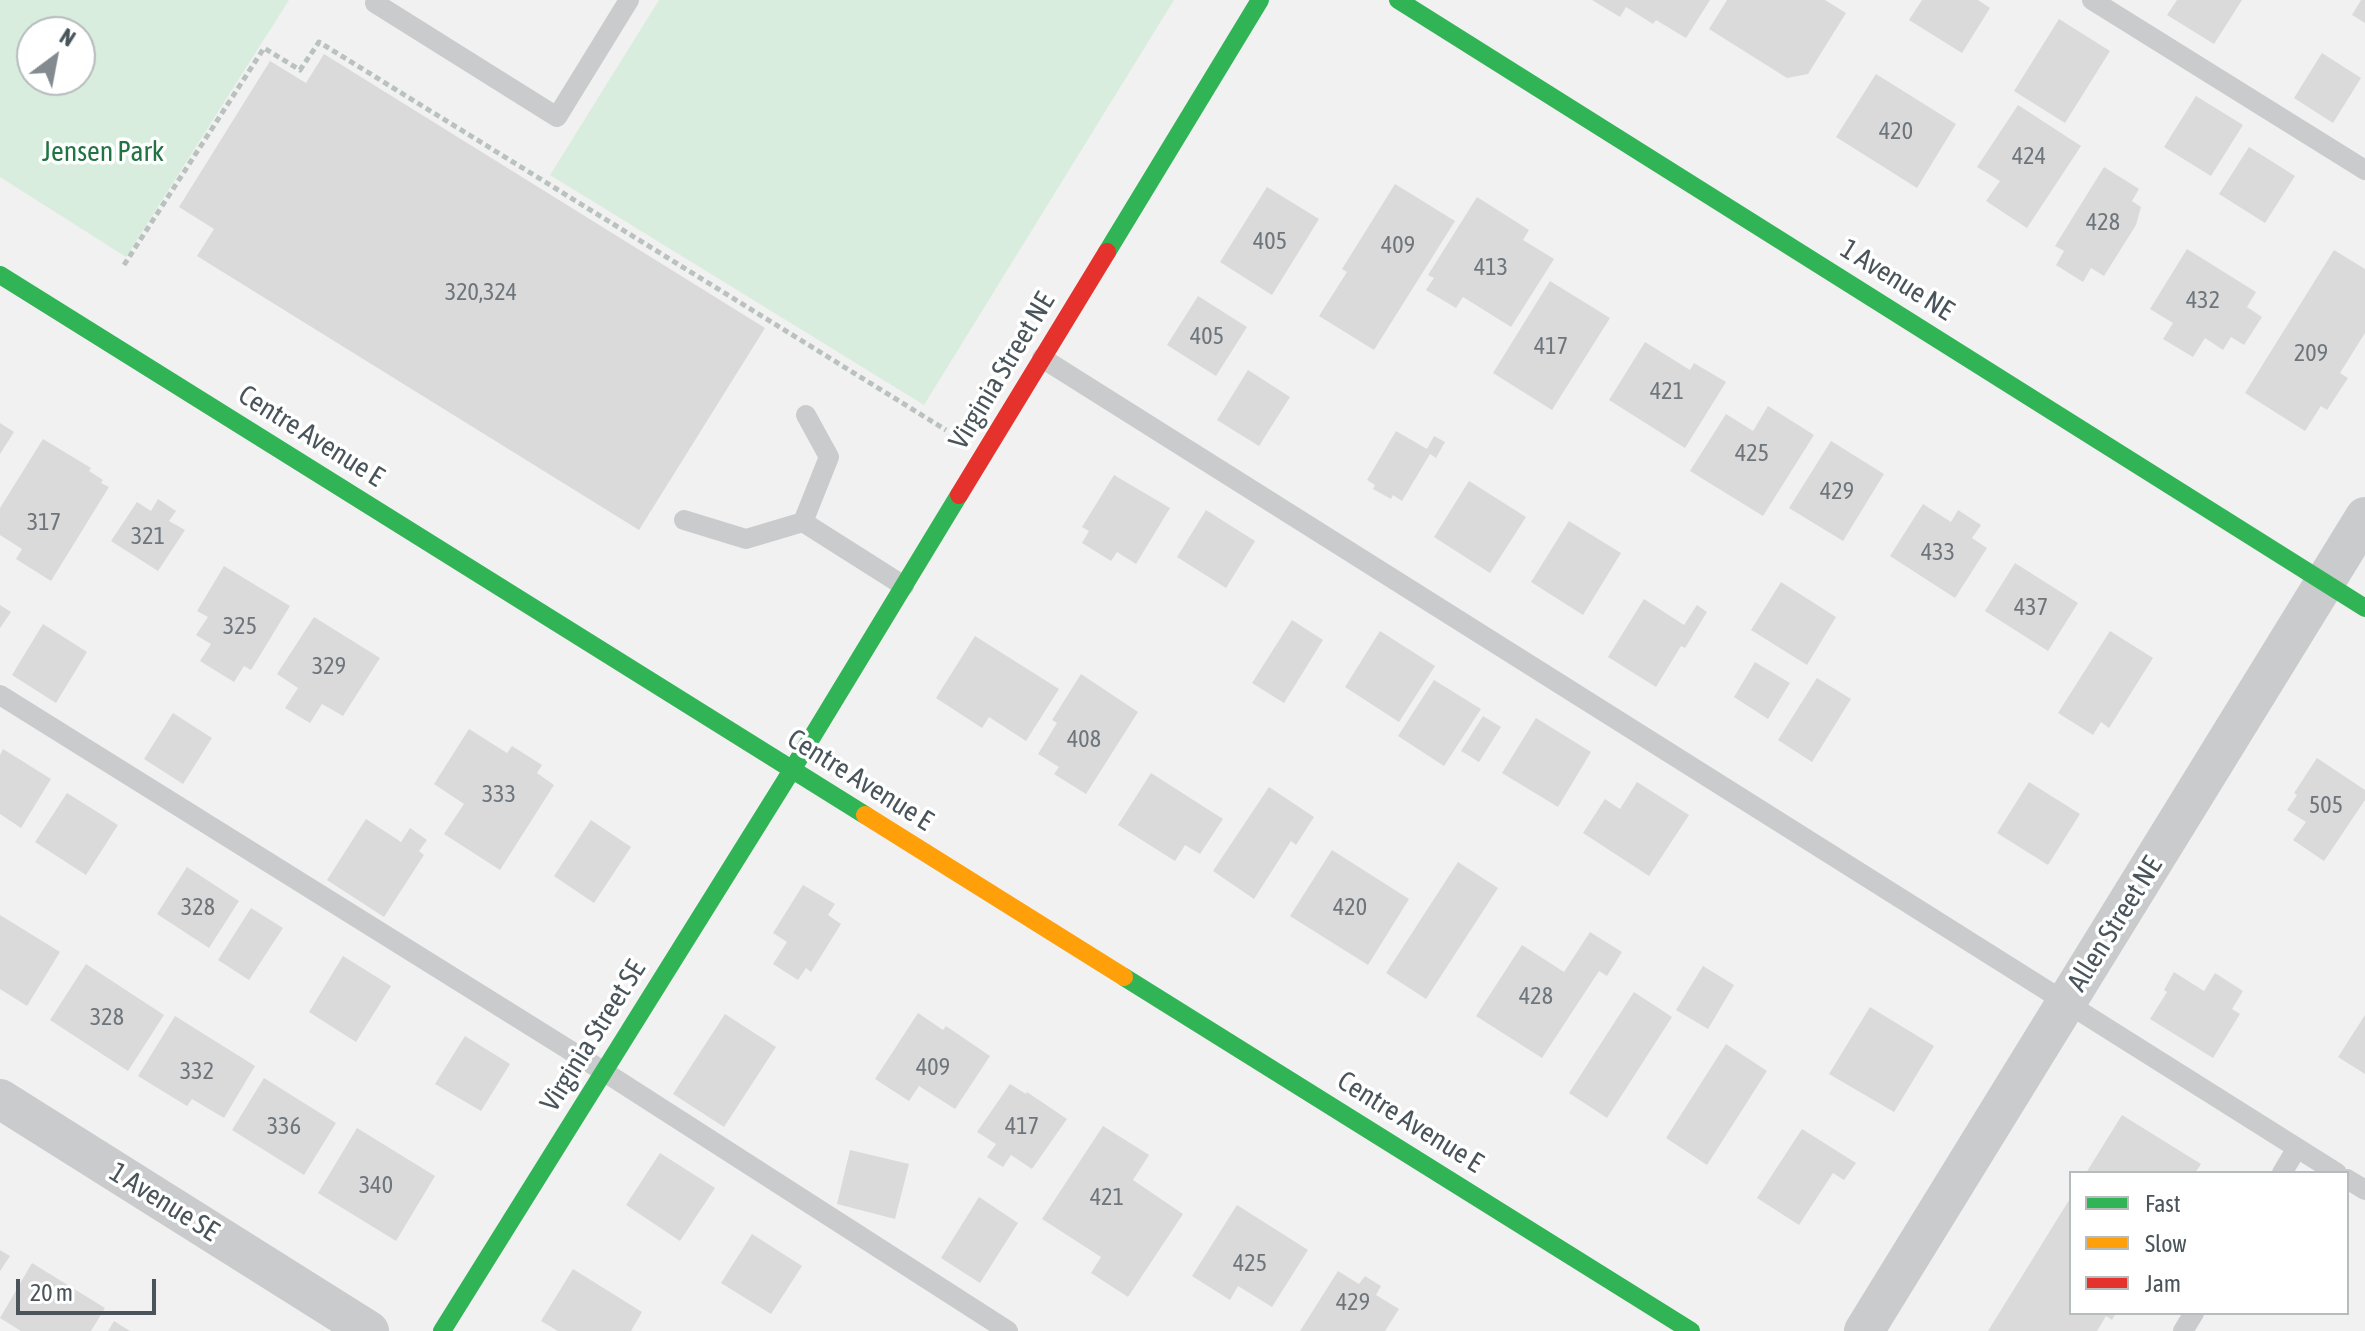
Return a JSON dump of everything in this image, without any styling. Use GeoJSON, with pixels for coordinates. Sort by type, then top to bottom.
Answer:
{"type":"FeatureCollection","features":[{"type":"Feature","properties":{"kind":"street","name":"Virginia Street NE"},"geometry":{"type":"LineString","coordinates":[[792,770],[1260,0]]}},
{"type":"Feature","properties":{"kind":"street","name":"1 Avenue NE"},"geometry":{"type":"LineString","coordinates":[[1398,0],[2365,608]]}},
{"type":"Feature","properties":{"kind":"street","name":"Centre Avenue E"},"geometry":{"type":"LineString","coordinates":[[0,275],[1691,1331]]}},
{"type":"Feature","properties":{"kind":"street","name":"Allen Street NE"},"geometry":{"type":"LineString","coordinates":[[1864,1331],[2365,517]]}},
{"type":"Feature","properties":{"kind":"street","name":"Virginia Street SE"},"geometry":{"type":"LineString","coordinates":[[442,1331],[792,770]]}},
{"type":"Feature","properties":{"kind":"street","name":"1 Avenue SE"},"geometry":{"type":"LineString","coordinates":[[0,1099],[369,1331]]}},
{"type":"Feature","properties":{"kind":"lane"},"geometry":{"type":"LineString","coordinates":[[377,0],[375,3],[557,117],[629,0]]}},
{"type":"Feature","properties":{"kind":"lane"},"geometry":{"type":"LineString","coordinates":[[2092,0],[2365,170]]}},
{"type":"Feature","properties":{"kind":"lane"},"geometry":{"type":"LineString","coordinates":[[1042,358],[2334,1171]]}},
{"type":"Feature","properties":{"kind":"lane"},"geometry":{"type":"LineString","coordinates":[[803,522],[829,457],[806,415]]}},
{"type":"Feature","properties":{"kind":"lane"},"geometry":{"type":"LineString","coordinates":[[684,520],[746,539],[803,522],[904,586]]}},
{"type":"Feature","properties":{"kind":"lane"},"geometry":{"type":"LineString","coordinates":[[0,695],[603,1071],[1008,1331]]}},
{"type":"Feature","properties":{"kind":"lane"},"geometry":{"type":"LineString","coordinates":[[2283,1171],[2297,1148]]}},
{"type":"Feature","properties":{"kind":"path"},"geometry":{"type":"LineString","coordinates":[[124,265],[264,48],[300,70],[319,42],[984,454]]}},
{"type":"Feature","properties":{"kind":"green space","name":"Jensen Park"},"geometry":{"type":"Polygon","coordinates":[[[0,0],[289,0],[126,257],[0,177],[0,0]]]}},
{"type":"Feature","properties":{"kind":"green space"},"geometry":{"type":"Polygon","coordinates":[[[659,0],[1174,0],[924,405],[550,175],[659,0]]]}},
{"type":"Feature","properties":{"kind":"building"},"geometry":{"type":"Polygon","coordinates":[[[1592,0],[1710,0],[1686,38],[1656,20],[1653,24],[1626,7],[1620,17],[1592,0]]]}},
{"type":"Feature","properties":{"kind":"building"},"geometry":{"type":"Polygon","coordinates":[[[1727,0],[1825,0],[1846,13],[1808,74],[1787,78],[1709,29],[1727,0]]]}},
{"type":"Feature","properties":{"kind":"building"},"geometry":{"type":"Polygon","coordinates":[[[1922,0],[1978,0],[1990,8],[1962,53],[1909,20],[1922,0]]]}},
{"type":"Feature","properties":{"kind":"building"},"geometry":{"type":"Polygon","coordinates":[[[2177,0],[2242,0],[2214,44],[2167,15],[2177,0]]]}},
{"type":"Feature","properties":{"kind":"building"},"geometry":{"type":"Polygon","coordinates":[[[2361,0],[2365,0],[2365,23],[2352,15],[2361,0]]]}},
{"type":"Feature","properties":{"kind":"building"},"geometry":{"type":"Polygon","coordinates":[[[2059,19],[2110,51],[2065,123],[2014,91],[2059,19]]]}},
{"type":"Feature","properties":{"kind":"building"},"geometry":{"type":"Polygon","coordinates":[[[2322,53],[2361,78],[2333,123],[2294,98],[2322,53]]]}},
{"type":"Feature","properties":{"kind":"building"},"geometry":{"type":"Polygon","coordinates":[[[324,54],[765,328],[639,530],[197,256],[214,229],[179,207],[270,61],[306,83],[324,54]]]}},
{"type":"Feature","properties":{"kind":"building"},"geometry":{"type":"Polygon","coordinates":[[[1876,74],[1956,124],[1917,188],[1836,137],[1876,74]]]}},
{"type":"Feature","properties":{"kind":"building"},"geometry":{"type":"Polygon","coordinates":[[[2196,96],[2243,125],[2211,176],[2164,147],[2196,96]]]}},
{"type":"Feature","properties":{"kind":"building"},"geometry":{"type":"Polygon","coordinates":[[[2018,105],[2081,146],[2027,228],[1986,201],[2000,181],[1977,167],[2018,105]]]}},
{"type":"Feature","properties":{"kind":"building"},"geometry":{"type":"Polygon","coordinates":[[[2249,147],[2295,176],[2265,223],[2219,194],[2249,147]]]}},
{"type":"Feature","properties":{"kind":"building"},"geometry":{"type":"Polygon","coordinates":[[[2104,167],[2139,189],[2132,201],[2141,207],[2136,225],[2104,276],[2091,268],[2083,282],[2056,265],[2064,251],[2055,246],[2104,167]]]}},
{"type":"Feature","properties":{"kind":"building"},"geometry":{"type":"Polygon","coordinates":[[[1395,184],[1455,221],[1374,350],[1319,316],[1347,272],[1342,269],[1395,184]]]}},
{"type":"Feature","properties":{"kind":"building"},"geometry":{"type":"Polygon","coordinates":[[[1267,187],[1319,219],[1272,295],[1220,262],[1267,187]]]}},
{"type":"Feature","properties":{"kind":"building"},"geometry":{"type":"Polygon","coordinates":[[[1477,197],[1529,230],[1523,240],[1554,259],[1511,327],[1463,297],[1456,308],[1426,290],[1434,278],[1428,275],[1477,197]]]}},
{"type":"Feature","properties":{"kind":"building"},"geometry":{"type":"Polygon","coordinates":[[[2187,249],[2256,292],[2247,307],[2262,317],[2244,345],[2231,337],[2223,350],[2205,338],[2193,357],[2163,339],[2173,323],[2150,309],[2187,249]]]}},
{"type":"Feature","properties":{"kind":"building"},"geometry":{"type":"Polygon","coordinates":[[[2334,250],[2365,269],[2365,333],[2340,373],[2348,378],[2327,410],[2321,406],[2305,431],[2245,393],[2334,250]]]}},
{"type":"Feature","properties":{"kind":"building"},"geometry":{"type":"Polygon","coordinates":[[[1550,281],[1610,318],[1552,410],[1493,373],[1550,281]]]}},
{"type":"Feature","properties":{"kind":"building"},"geometry":{"type":"Polygon","coordinates":[[[1198,296],[1247,327],[1216,376],[1167,345],[1198,296]]]}},
{"type":"Feature","properties":{"kind":"building"},"geometry":{"type":"Polygon","coordinates":[[[1645,342],[1690,370],[1694,363],[1726,382],[1685,448],[1609,400],[1645,342]]]}},
{"type":"Feature","properties":{"kind":"building"},"geometry":{"type":"Polygon","coordinates":[[[1248,370],[1290,397],[1259,446],[1217,420],[1248,370]]]}},
{"type":"Feature","properties":{"kind":"building"},"geometry":{"type":"Polygon","coordinates":[[[1768,406],[1814,435],[1763,516],[1690,471],[1726,414],[1753,431],[1768,406]]]}},
{"type":"Feature","properties":{"kind":"building"},"geometry":{"type":"Polygon","coordinates":[[[0,423],[14,432],[0,454],[0,423]]]}},
{"type":"Feature","properties":{"kind":"building"},"geometry":{"type":"Polygon","coordinates":[[[1396,431],[1427,449],[1434,436],[1445,442],[1436,458],[1430,454],[1402,501],[1373,489],[1375,485],[1367,480],[1396,431]]]}},
{"type":"Feature","properties":{"kind":"building"},"geometry":{"type":"Polygon","coordinates":[[[43,439],[91,468],[89,471],[109,487],[51,581],[16,559],[22,549],[0,535],[0,508],[43,439]]]}},
{"type":"Feature","properties":{"kind":"building"},"geometry":{"type":"Polygon","coordinates":[[[1831,441],[1884,474],[1843,541],[1789,508],[1831,441]]]}},
{"type":"Feature","properties":{"kind":"building"},"geometry":{"type":"Polygon","coordinates":[[[1114,475],[1170,508],[1136,564],[1117,552],[1111,561],[1082,543],[1089,531],[1082,527],[1114,475]]]}},
{"type":"Feature","properties":{"kind":"building"},"geometry":{"type":"Polygon","coordinates":[[[1469,481],[1526,517],[1490,573],[1434,537],[1469,481]]]}},
{"type":"Feature","properties":{"kind":"building"},"geometry":{"type":"Polygon","coordinates":[[[158,499],[176,511],[169,521],[185,530],[158,571],[111,541],[137,502],[151,511],[158,499]]]}},
{"type":"Feature","properties":{"kind":"building"},"geometry":{"type":"Polygon","coordinates":[[[1923,504],[1951,522],[1958,510],[1981,525],[1972,538],[1987,548],[1955,598],[1890,556],[1923,504]]]}},
{"type":"Feature","properties":{"kind":"building"},"geometry":{"type":"Polygon","coordinates":[[[1206,510],[1255,541],[1226,588],[1177,557],[1206,510]]]}},
{"type":"Feature","properties":{"kind":"building"},"geometry":{"type":"Polygon","coordinates":[[[1569,521],[1621,553],[1583,615],[1531,582],[1569,521]]]}},
{"type":"Feature","properties":{"kind":"building"},"geometry":{"type":"Polygon","coordinates":[[[2015,563],[2078,603],[2048,651],[1985,611],[2015,563]]]}},
{"type":"Feature","properties":{"kind":"building"},"geometry":{"type":"Polygon","coordinates":[[[224,566],[290,606],[251,670],[244,666],[234,682],[200,661],[211,644],[196,635],[208,617],[197,611],[224,566]]]}},
{"type":"Feature","properties":{"kind":"building"},"geometry":{"type":"Polygon","coordinates":[[[1781,582],[1836,617],[1807,665],[1751,630],[1781,582]]]}},
{"type":"Feature","properties":{"kind":"building"},"geometry":{"type":"Polygon","coordinates":[[[1644,599],[1684,625],[1697,605],[1707,612],[1656,687],[1608,657],[1644,599]]]}},
{"type":"Feature","properties":{"kind":"building"},"geometry":{"type":"Polygon","coordinates":[[[0,605],[11,612],[0,628],[0,605]]]}},
{"type":"Feature","properties":{"kind":"building"},"geometry":{"type":"Polygon","coordinates":[[[314,617],[380,658],[343,716],[322,704],[310,723],[285,708],[298,688],[277,674],[314,617]]]}},
{"type":"Feature","properties":{"kind":"building"},"geometry":{"type":"Polygon","coordinates":[[[1292,620],[1323,640],[1284,703],[1252,683],[1292,620]]]}},
{"type":"Feature","properties":{"kind":"building"},"geometry":{"type":"Polygon","coordinates":[[[43,624],[87,652],[56,703],[12,675],[43,624]]]}},
{"type":"Feature","properties":{"kind":"building"},"geometry":{"type":"Polygon","coordinates":[[[1380,631],[1435,666],[1399,722],[1345,687],[1380,631]]]}},
{"type":"Feature","properties":{"kind":"building"},"geometry":{"type":"Polygon","coordinates":[[[2110,631],[2153,658],[2109,728],[2101,722],[2093,735],[2058,713],[2110,631]]]}},
{"type":"Feature","properties":{"kind":"building"},"geometry":{"type":"Polygon","coordinates":[[[975,636],[1059,689],[1026,741],[989,717],[982,728],[936,698],[975,636]]]}},
{"type":"Feature","properties":{"kind":"building"},"geometry":{"type":"Polygon","coordinates":[[[1755,662],[1790,683],[1768,719],[1734,697],[1755,662]]]}},
{"type":"Feature","properties":{"kind":"building"},"geometry":{"type":"Polygon","coordinates":[[[1081,674],[1138,712],[1086,794],[1054,774],[1059,767],[1038,754],[1057,723],[1052,720],[1081,674]]]}},
{"type":"Feature","properties":{"kind":"building"},"geometry":{"type":"Polygon","coordinates":[[[1817,678],[1851,699],[1812,762],[1778,740],[1817,678]]]}},
{"type":"Feature","properties":{"kind":"building"},"geometry":{"type":"Polygon","coordinates":[[[1434,680],[1481,709],[1444,766],[1398,736],[1434,680]]]}},
{"type":"Feature","properties":{"kind":"building"},"geometry":{"type":"Polygon","coordinates":[[[173,713],[212,738],[183,784],[144,759],[173,713]]]}},
{"type":"Feature","properties":{"kind":"building"},"geometry":{"type":"Polygon","coordinates":[[[1483,716],[1501,727],[1479,762],[1461,751],[1483,716]]]}},
{"type":"Feature","properties":{"kind":"building"},"geometry":{"type":"Polygon","coordinates":[[[1536,718],[1591,752],[1558,807],[1502,773],[1536,718]]]}},
{"type":"Feature","properties":{"kind":"building"},"geometry":{"type":"Polygon","coordinates":[[[469,729],[507,753],[512,746],[542,765],[537,773],[554,785],[500,870],[444,834],[464,804],[434,784],[469,729]]]}},
{"type":"Feature","properties":{"kind":"building"},"geometry":{"type":"Polygon","coordinates":[[[3,749],[51,779],[21,828],[0,814],[0,755],[3,749]]]}},
{"type":"Feature","properties":{"kind":"building"},"geometry":{"type":"Polygon","coordinates":[[[2317,758],[2365,790],[2365,800],[2324,861],[2293,840],[2306,822],[2287,810],[2297,795],[2294,793],[2317,758]]]}},
{"type":"Feature","properties":{"kind":"building"},"geometry":{"type":"Polygon","coordinates":[[[1151,773],[1223,819],[1200,854],[1185,845],[1175,861],[1118,825],[1151,773]]]}},
{"type":"Feature","properties":{"kind":"building"},"geometry":{"type":"Polygon","coordinates":[[[1637,782],[1689,815],[1649,876],[1583,833],[1605,799],[1620,809],[1637,782]]]}},
{"type":"Feature","properties":{"kind":"building"},"geometry":{"type":"Polygon","coordinates":[[[2029,782],[2080,814],[2048,865],[1997,833],[2029,782]]]}},
{"type":"Feature","properties":{"kind":"building"},"geometry":{"type":"Polygon","coordinates":[[[1269,787],[1314,817],[1296,845],[1291,841],[1254,899],[1213,871],[1269,787]]]}},
{"type":"Feature","properties":{"kind":"building"},"geometry":{"type":"Polygon","coordinates":[[[67,793],[118,825],[86,875],[35,842],[67,793]]]}},
{"type":"Feature","properties":{"kind":"building"},"geometry":{"type":"Polygon","coordinates":[[[366,819],[401,842],[410,828],[427,840],[419,851],[424,855],[384,917],[327,880],[366,819]]]}},
{"type":"Feature","properties":{"kind":"building"},"geometry":{"type":"Polygon","coordinates":[[[591,820],[631,847],[594,903],[554,876],[591,820]]]}},
{"type":"Feature","properties":{"kind":"building"},"geometry":{"type":"Polygon","coordinates":[[[1332,850],[1409,899],[1368,965],[1290,916],[1332,850]]]}},
{"type":"Feature","properties":{"kind":"building"},"geometry":{"type":"Polygon","coordinates":[[[1458,862],[1498,888],[1426,999],[1386,973],[1458,862]]]}},
{"type":"Feature","properties":{"kind":"building"},"geometry":{"type":"Polygon","coordinates":[[[187,867],[239,901],[209,948],[157,914],[187,867]]]}},
{"type":"Feature","properties":{"kind":"building"},"geometry":{"type":"Polygon","coordinates":[[[803,885],[835,904],[828,915],[841,924],[811,972],[806,968],[798,980],[773,964],[787,942],[773,933],[803,885]]]}},
{"type":"Feature","properties":{"kind":"building"},"geometry":{"type":"Polygon","coordinates":[[[251,908],[283,928],[249,980],[218,960],[251,908]]]}},
{"type":"Feature","properties":{"kind":"building"},"geometry":{"type":"Polygon","coordinates":[[[0,915],[60,952],[27,1006],[0,989],[0,915]]]}},
{"type":"Feature","properties":{"kind":"building"},"geometry":{"type":"Polygon","coordinates":[[[1590,932],[1622,952],[1607,976],[1599,971],[1542,1058],[1476,1016],[1522,945],[1564,972],[1590,932]]]}},
{"type":"Feature","properties":{"kind":"building"},"geometry":{"type":"Polygon","coordinates":[[[343,956],[391,986],[356,1042],[309,1012],[343,956]]]}},
{"type":"Feature","properties":{"kind":"building"},"geometry":{"type":"Polygon","coordinates":[[[86,964],[164,1015],[128,1071],[50,1020],[86,964]]]}},
{"type":"Feature","properties":{"kind":"building"},"geometry":{"type":"Polygon","coordinates":[[[1703,966],[1734,985],[1708,1029],[1676,1010],[1703,966]]]}},
{"type":"Feature","properties":{"kind":"building"},"geometry":{"type":"Polygon","coordinates":[[[2174,972],[2204,991],[2215,973],[2243,991],[2232,1009],[2240,1014],[2213,1058],[2150,1019],[2167,992],[2164,990],[2174,972]]]}},
{"type":"Feature","properties":{"kind":"building"},"geometry":{"type":"Polygon","coordinates":[[[1634,992],[1672,1017],[1607,1118],[1569,1093],[1634,992]]]}},
{"type":"Feature","properties":{"kind":"building"},"geometry":{"type":"Polygon","coordinates":[[[1870,1007],[1934,1046],[1894,1112],[1829,1074],[1870,1007]]]}},
{"type":"Feature","properties":{"kind":"building"},"geometry":{"type":"Polygon","coordinates":[[[918,1013],[943,1030],[946,1026],[990,1056],[955,1109],[919,1086],[909,1101],[875,1079],[918,1013]]]}},
{"type":"Feature","properties":{"kind":"building"},"geometry":{"type":"Polygon","coordinates":[[[725,1014],[776,1047],[724,1127],[673,1094],[725,1014]]]}},
{"type":"Feature","properties":{"kind":"building"},"geometry":{"type":"Polygon","coordinates":[[[2365,1015],[2365,1074],[2338,1057],[2365,1015]]]}},
{"type":"Feature","properties":{"kind":"building"},"geometry":{"type":"Polygon","coordinates":[[[175,1016],[255,1066],[224,1118],[192,1099],[187,1106],[138,1076],[175,1016]]]}},
{"type":"Feature","properties":{"kind":"building"},"geometry":{"type":"Polygon","coordinates":[[[465,1036],[510,1064],[481,1111],[435,1084],[465,1036]]]}},
{"type":"Feature","properties":{"kind":"building"},"geometry":{"type":"Polygon","coordinates":[[[1726,1044],[1767,1071],[1707,1165],[1666,1138],[1726,1044]]]}},
{"type":"Feature","properties":{"kind":"building"},"geometry":{"type":"Polygon","coordinates":[[[264,1078],[336,1123],[304,1175],[232,1130],[264,1078]]]}},
{"type":"Feature","properties":{"kind":"building"},"geometry":{"type":"Polygon","coordinates":[[[1010,1084],[1067,1119],[1032,1169],[1011,1155],[1003,1167],[987,1157],[996,1144],[977,1132],[1010,1084]]]}},
{"type":"Feature","properties":{"kind":"building"},"geometry":{"type":"Polygon","coordinates":[[[2122,1115],[2201,1164],[2196,1171],[2087,1171],[2122,1115]]]}},
{"type":"Feature","properties":{"kind":"building"},"geometry":{"type":"Polygon","coordinates":[[[1103,1126],[1149,1155],[1133,1180],[1183,1214],[1128,1297],[1091,1273],[1101,1257],[1042,1219],[1103,1126]]]}},
{"type":"Feature","properties":{"kind":"building"},"geometry":{"type":"Polygon","coordinates":[[[357,1128],[435,1176],[396,1241],[318,1193],[357,1128]]]}},
{"type":"Feature","properties":{"kind":"building"},"geometry":{"type":"Polygon","coordinates":[[[1802,1129],[1856,1163],[1844,1180],[1833,1173],[1799,1225],[1757,1198],[1802,1129]]]}},
{"type":"Feature","properties":{"kind":"building"},"geometry":{"type":"Polygon","coordinates":[[[850,1150],[909,1164],[895,1219],[837,1204],[850,1150]]]}},
{"type":"Feature","properties":{"kind":"building"},"geometry":{"type":"Polygon","coordinates":[[[660,1153],[715,1188],[680,1241],[626,1205],[660,1153]]]}},
{"type":"Feature","properties":{"kind":"building"},"geometry":{"type":"Polygon","coordinates":[[[979,1197],[1018,1223],[980,1283],[941,1258],[979,1197]]]}},
{"type":"Feature","properties":{"kind":"building"},"geometry":{"type":"Polygon","coordinates":[[[2069,1200],[2069,1315],[2115,1315],[2112,1320],[2106,1316],[2097,1331],[1988,1331],[2069,1200]]]}},
{"type":"Feature","properties":{"kind":"building"},"geometry":{"type":"Polygon","coordinates":[[[1237,1205],[1308,1250],[1272,1307],[1238,1286],[1230,1300],[1192,1276],[1237,1205]]]}},
{"type":"Feature","properties":{"kind":"building"},"geometry":{"type":"Polygon","coordinates":[[[752,1234],[802,1266],[771,1314],[721,1283],[752,1234]]]}},
{"type":"Feature","properties":{"kind":"building"},"geometry":{"type":"Polygon","coordinates":[[[0,1250],[10,1256],[0,1271],[0,1250]]]}},
{"type":"Feature","properties":{"kind":"building"},"geometry":{"type":"Polygon","coordinates":[[[32,1263],[105,1308],[91,1331],[21,1331],[0,1318],[32,1263]]]}},
{"type":"Feature","properties":{"kind":"building"},"geometry":{"type":"Polygon","coordinates":[[[573,1269],[642,1312],[631,1331],[558,1331],[541,1321],[573,1269]]]}},
{"type":"Feature","properties":{"kind":"building"},"geometry":{"type":"Polygon","coordinates":[[[1338,1271],[1359,1284],[1365,1276],[1381,1286],[1376,1295],[1399,1309],[1385,1331],[1300,1331],[1338,1271]]]}},
{"type":"Feature","properties":{"kind":"building"},"geometry":{"type":"Polygon","coordinates":[[[114,1321],[130,1331],[108,1331],[114,1321]]]}},
{"type":"Feature","properties":{"kind":"traffic: fast"},"geometry":{"type":"LineString","coordinates":[[1107,252],[1260,0]]}},
{"type":"Feature","properties":{"kind":"traffic: fast"},"geometry":{"type":"LineString","coordinates":[[1398,0],[2365,608]]}},
{"type":"Feature","properties":{"kind":"traffic: fast"},"geometry":{"type":"LineString","coordinates":[[0,275],[865,815]]}},
{"type":"Feature","properties":{"kind":"traffic: fast"},"geometry":{"type":"LineString","coordinates":[[442,1331],[792,770],[959,495]]}},
{"type":"Feature","properties":{"kind":"traffic: fast"},"geometry":{"type":"LineString","coordinates":[[1124,977],[1691,1331]]}},
{"type":"Feature","properties":{"kind":"traffic: slow"},"geometry":{"type":"LineString","coordinates":[[865,815],[1124,977]]}},
{"type":"Feature","properties":{"kind":"traffic: jam"},"geometry":{"type":"LineString","coordinates":[[959,495],[1107,252]]}}]}
